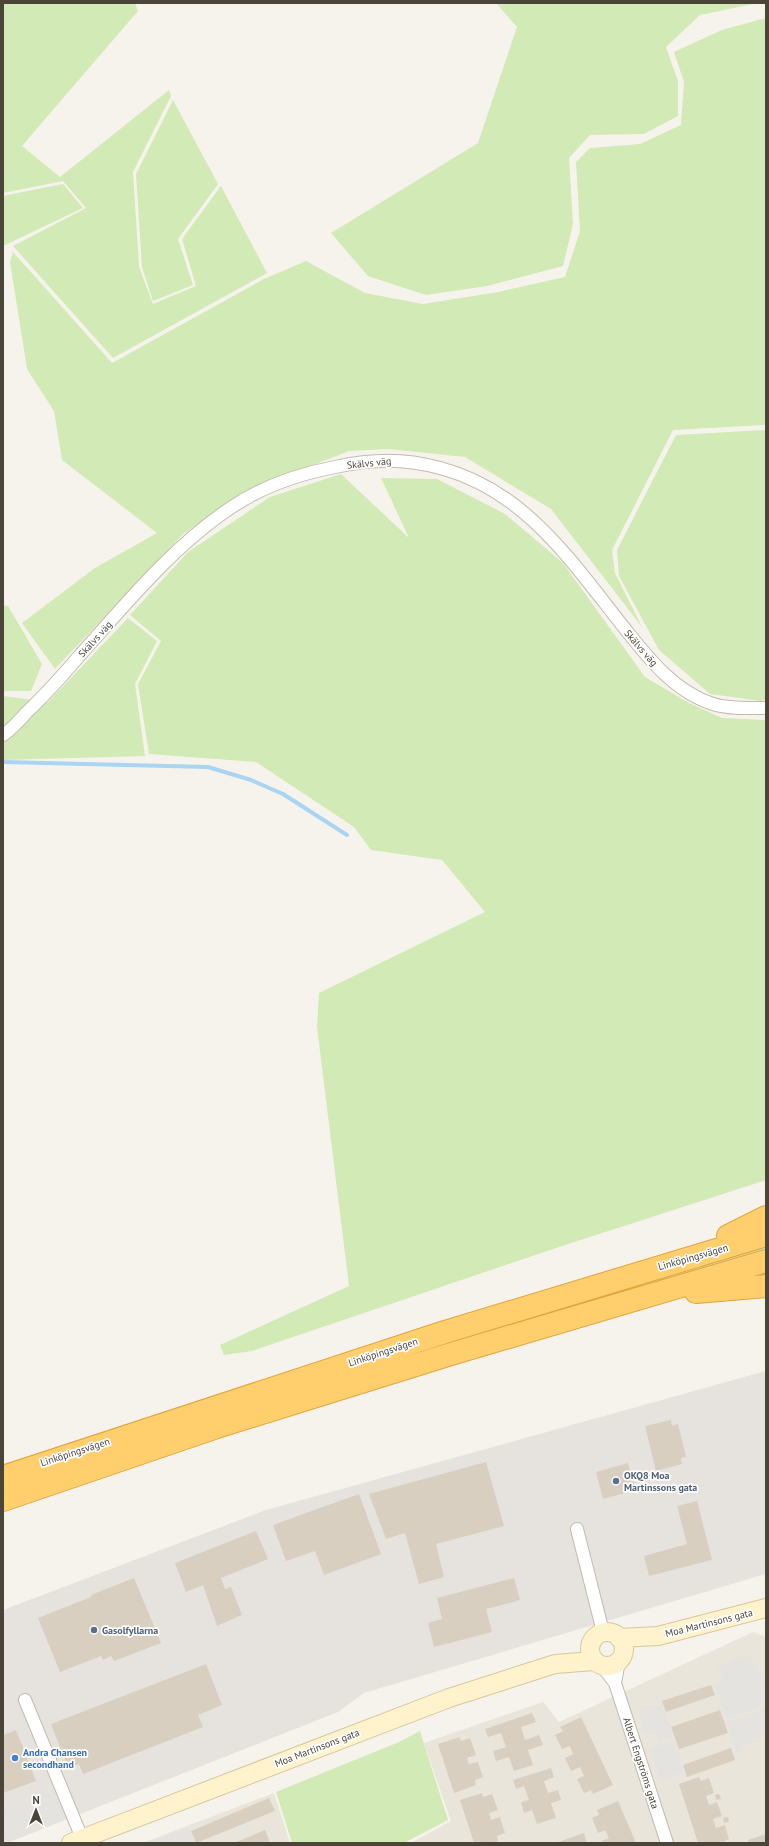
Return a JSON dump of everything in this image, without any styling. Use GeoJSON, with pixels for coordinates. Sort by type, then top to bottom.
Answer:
{"type":"FeatureCollection","features":[{"type":"Feature","properties":{"kind":"highway"},"geometry":{"type":"LineString","coordinates":[[679,1260],[766,1217]]}},
{"type":"Feature","properties":{"kind":"highway","name":"Linköpingsvägen"},"geometry":{"type":"LineString","coordinates":[[3,1477],[445,1332],[679,1260],[766,1235]]}},
{"type":"Feature","properties":{"kind":"highway"},"geometry":{"type":"LineString","coordinates":[[3,1500],[220,1426],[451,1354],[766,1261]]}},
{"type":"Feature","properties":{"kind":"highway"},"geometry":{"type":"LineString","coordinates":[[647,1297],[766,1286]]}},
{"type":"Feature","properties":{"kind":"street","name":"Skälvs väg"},"geometry":{"type":"LineString","coordinates":[[3,735],[45,695],[127,604],[172,557],[195,535],[232,507],[283,481],[317,470],[350,464],[393,459],[440,468],[476,480],[510,500],[545,530],[652,663],[681,687],[713,704],[766,708]]}},
{"type":"Feature","properties":{"kind":"street"},"geometry":{"type":"LineString","coordinates":[[577,1528],[605,1637]]}},
{"type":"Feature","properties":{"kind":"street","name":"Moa Martinsons gata"},"geometry":{"type":"LineString","coordinates":[[555,1664],[609,1661],[658,1636],[764,1609]]}},
{"type":"Feature","properties":{"kind":"street","name":"Moa Martinsons gata"},"geometry":{"type":"LineString","coordinates":[[25,1700],[79,1842],[360,1731],[449,1698],[555,1664],[605,1637],[658,1636]]}},
{"type":"Feature","properties":{"kind":"street"},"geometry":{"type":"LineString","coordinates":[[605,1637],[624,1646],[609,1661],[589,1649],[605,1637]]}},
{"type":"Feature","properties":{"kind":"street","name":"Albert Engströms gata"},"geometry":{"type":"LineString","coordinates":[[609,1661],[667,1843]]}},
{"type":"Feature","properties":{"kind":"shaded area"},"geometry":{"type":"Polygon","coordinates":[[[766,1371],[766,1574],[364,1693],[338,1712],[7,1843],[3,1843],[3,1610],[266,1510],[766,1371]]]}},
{"type":"Feature","properties":{"kind":"shaded area"},"geometry":{"type":"Polygon","coordinates":[[[753,1632],[766,1637],[766,1843],[411,1843],[451,1821],[424,1743],[543,1702],[559,1722],[753,1632]]]}},
{"type":"Feature","properties":{"kind":"shaded area"},"geometry":{"type":"Polygon","coordinates":[[[749,1655],[766,1681],[766,1691],[762,1694],[766,1702],[753,1710],[726,1720],[715,1685],[724,1681],[717,1668],[739,1656],[741,1660],[749,1655]]]}},
{"type":"Feature","properties":{"kind":"shaded area"},"geometry":{"type":"Polygon","coordinates":[[[662,1704],[673,1737],[659,1742],[655,1731],[645,1734],[638,1711],[662,1704]]]}},
{"type":"Feature","properties":{"kind":"shaded area"},"geometry":{"type":"Polygon","coordinates":[[[766,1706],[766,1736],[746,1744],[737,1755],[727,1723],[754,1713],[766,1706]]]}},
{"type":"Feature","properties":{"kind":"shaded area"},"geometry":{"type":"Polygon","coordinates":[[[675,1741],[684,1772],[660,1780],[650,1749],[675,1741]]]}},
{"type":"Feature","properties":{"kind":"shaded area"},"geometry":{"type":"Polygon","coordinates":[[[51,1793],[60,1814],[27,1827],[19,1806],[51,1793]]]}},
{"type":"Feature","properties":{"kind":"shaded area"},"geometry":{"type":"Polygon","coordinates":[[[274,1793],[290,1843],[142,1843],[274,1793]]]}},
{"type":"Feature","properties":{"kind":"shaded area"},"geometry":{"type":"Polygon","coordinates":[[[15,1807],[23,1828],[3,1836],[3,1812],[15,1807]]]}},
{"type":"Feature","properties":{"kind":"shaded area"},"geometry":{"type":"Polygon","coordinates":[[[188,1827],[195,1843],[148,1843],[188,1827]]]}},
{"type":"Feature","properties":{"kind":"green space"},"geometry":{"type":"Polygon","coordinates":[[[3,3],[135,3],[138,11],[22,146],[60,177],[169,90],[171,96],[133,172],[139,267],[153,304],[196,286],[182,239],[221,186],[267,273],[113,358],[13,246],[86,208],[63,181],[3,193],[3,3]]]}},
{"type":"Feature","properties":{"kind":"green space"},"geometry":{"type":"Polygon","coordinates":[[[496,3],[758,3],[700,15],[666,47],[678,81],[678,116],[644,134],[590,135],[569,158],[573,224],[563,266],[487,286],[426,295],[368,276],[331,233],[478,143],[517,27],[496,3]]]}},
{"type":"Feature","properties":{"kind":"green space"},"geometry":{"type":"Polygon","coordinates":[[[766,18],[766,425],[673,430],[612,550],[615,573],[642,627],[551,509],[465,457],[388,449],[349,451],[246,491],[183,534],[55,669],[22,623],[95,568],[157,533],[62,460],[54,411],[27,369],[10,262],[13,252],[112,363],[264,279],[306,261],[365,293],[423,304],[498,292],[565,277],[580,231],[576,162],[590,148],[640,144],[681,125],[684,82],[674,52],[722,30],[766,18]]]}},
{"type":"Feature","properties":{"kind":"green space"},"geometry":{"type":"Polygon","coordinates":[[[173,100],[218,184],[178,239],[193,285],[153,301],[142,267],[136,174],[173,100]]]}},
{"type":"Feature","properties":{"kind":"green space"},"geometry":{"type":"Polygon","coordinates":[[[63,184],[83,208],[3,246],[3,196],[63,184]]]}},
{"type":"Feature","properties":{"kind":"green space"},"geometry":{"type":"Polygon","coordinates":[[[766,430],[766,700],[761,701],[710,694],[659,650],[619,576],[617,550],[676,435],[766,430]]]}},
{"type":"Feature","properties":{"kind":"green space"},"geometry":{"type":"Polygon","coordinates":[[[341,474],[409,538],[381,478],[437,479],[505,514],[563,563],[645,677],[689,703],[722,718],[766,720],[766,1180],[559,1247],[252,1351],[224,1355],[220,1345],[349,1286],[317,1027],[319,993],[485,912],[442,860],[371,850],[354,827],[256,762],[149,754],[138,684],[161,641],[130,615],[188,552],[270,497],[341,474]]]}},
{"type":"Feature","properties":{"kind":"green space"},"geometry":{"type":"Polygon","coordinates":[[[3,605],[8,606],[42,664],[31,691],[3,691],[3,605]]]}},
{"type":"Feature","properties":{"kind":"green space"},"geometry":{"type":"Polygon","coordinates":[[[128,618],[157,641],[135,684],[145,756],[3,760],[3,696],[48,702],[128,618]]]}},
{"type":"Feature","properties":{"kind":"green space"},"geometry":{"type":"Polygon","coordinates":[[[766,1246],[766,1253],[595,1301],[595,1298],[766,1246]]]}},
{"type":"Feature","properties":{"kind":"green space"},"geometry":{"type":"Polygon","coordinates":[[[420,1731],[448,1820],[404,1843],[292,1843],[276,1792],[399,1742],[420,1731]]]}},
{"type":"Feature","properties":{"kind":"building"},"geometry":{"type":"Polygon","coordinates":[[[671,1420],[672,1426],[678,1424],[686,1457],[681,1458],[682,1464],[656,1471],[645,1426],[671,1420]]]}},
{"type":"Feature","properties":{"kind":"building"},"geometry":{"type":"Polygon","coordinates":[[[486,1462],[504,1526],[436,1544],[444,1577],[419,1584],[405,1533],[386,1539],[369,1494],[486,1462]]]}},
{"type":"Feature","properties":{"kind":"building","name":"OKQ8 Moa Martinssons gata"},"geometry":{"type":"Polygon","coordinates":[[[628,1463],[636,1490],[603,1499],[596,1472],[628,1463]]]}},
{"type":"Feature","properties":{"kind":"building"},"geometry":{"type":"Polygon","coordinates":[[[359,1494],[381,1554],[324,1575],[315,1551],[286,1561],[273,1525],[359,1494]]]}},
{"type":"Feature","properties":{"kind":"building"},"geometry":{"type":"Polygon","coordinates":[[[697,1501],[712,1560],[649,1576],[644,1556],[687,1544],[677,1506],[697,1501]]]}},
{"type":"Feature","properties":{"kind":"building"},"geometry":{"type":"Polygon","coordinates":[[[256,1531],[268,1559],[221,1578],[225,1589],[231,1587],[242,1615],[217,1626],[203,1585],[186,1592],[175,1563],[256,1531]]]}},
{"type":"Feature","properties":{"kind":"building"},"geometry":{"type":"Polygon","coordinates":[[[134,1578],[161,1643],[114,1661],[111,1656],[103,1660],[101,1656],[60,1672],[38,1618],[134,1578]]]}},
{"type":"Feature","properties":{"kind":"building"},"geometry":{"type":"Polygon","coordinates":[[[514,1578],[520,1600],[486,1609],[492,1632],[434,1647],[428,1623],[442,1619],[437,1598],[514,1578]]]}},
{"type":"Feature","properties":{"kind":"building"},"geometry":{"type":"Polygon","coordinates":[[[206,1664],[222,1705],[198,1715],[203,1727],[83,1774],[79,1764],[68,1768],[51,1724],[206,1664]]]}},
{"type":"Feature","properties":{"kind":"building"},"geometry":{"type":"Polygon","coordinates":[[[711,1685],[715,1695],[666,1712],[662,1701],[711,1685]]]}},
{"type":"Feature","properties":{"kind":"building"},"geometry":{"type":"Polygon","coordinates":[[[720,1710],[728,1733],[679,1749],[671,1727],[720,1710]]]}},
{"type":"Feature","properties":{"kind":"building"},"geometry":{"type":"Polygon","coordinates":[[[532,1713],[536,1722],[521,1727],[525,1740],[539,1735],[543,1745],[528,1750],[533,1765],[514,1771],[509,1757],[496,1761],[493,1751],[506,1747],[501,1733],[488,1737],[485,1729],[532,1713]]]}},
{"type":"Feature","properties":{"kind":"building"},"geometry":{"type":"Polygon","coordinates":[[[581,1717],[613,1785],[593,1794],[591,1790],[584,1793],[577,1779],[584,1776],[580,1767],[571,1771],[565,1758],[573,1754],[570,1746],[562,1749],[555,1735],[563,1731],[560,1727],[581,1717]]]}},
{"type":"Feature","properties":{"kind":"building","name":"Andra Chansen secondhand"},"geometry":{"type":"Polygon","coordinates":[[[16,1730],[36,1781],[3,1793],[3,1735],[16,1730]]]}},
{"type":"Feature","properties":{"kind":"building"},"geometry":{"type":"Polygon","coordinates":[[[460,1737],[461,1741],[470,1738],[476,1755],[467,1758],[469,1764],[478,1762],[483,1777],[475,1780],[476,1785],[454,1793],[438,1744],[460,1737]]]}},
{"type":"Feature","properties":{"kind":"building"},"geometry":{"type":"Polygon","coordinates":[[[731,1748],[735,1760],[687,1777],[683,1765],[731,1748]]]}},
{"type":"Feature","properties":{"kind":"building"},"geometry":{"type":"Polygon","coordinates":[[[551,1768],[554,1777],[544,1781],[548,1793],[558,1790],[561,1800],[551,1803],[556,1818],[537,1824],[532,1810],[524,1813],[521,1802],[529,1800],[524,1786],[516,1789],[513,1780],[551,1768]]]}},
{"type":"Feature","properties":{"kind":"building"},"geometry":{"type":"Polygon","coordinates":[[[699,1777],[701,1781],[709,1778],[714,1793],[706,1796],[709,1805],[717,1802],[722,1816],[713,1819],[716,1828],[725,1825],[729,1839],[721,1843],[698,1843],[679,1784],[699,1777]]]}},
{"type":"Feature","properties":{"kind":"building"},"geometry":{"type":"Polygon","coordinates":[[[482,1793],[483,1797],[492,1794],[498,1810],[489,1813],[491,1820],[500,1817],[505,1833],[497,1836],[498,1841],[492,1843],[474,1843],[460,1800],[482,1793]]]}},
{"type":"Feature","properties":{"kind":"building"},"geometry":{"type":"Polygon","coordinates":[[[719,1794],[721,1799],[716,1800],[715,1795],[719,1794]]]}},
{"type":"Feature","properties":{"kind":"building"},"geometry":{"type":"Polygon","coordinates":[[[269,1798],[275,1811],[196,1843],[191,1831],[269,1798]]]}},
{"type":"Feature","properties":{"kind":"building"},"geometry":{"type":"Polygon","coordinates":[[[618,1801],[636,1843],[602,1843],[602,1841],[609,1838],[605,1830],[598,1833],[592,1818],[599,1815],[597,1810],[618,1801]]]}},
{"type":"Feature","properties":{"kind":"building"},"geometry":{"type":"Polygon","coordinates":[[[728,1817],[729,1822],[724,1823],[723,1818],[728,1817]]]}},
{"type":"Feature","properties":{"kind":"building"},"geometry":{"type":"Polygon","coordinates":[[[265,1830],[270,1843],[234,1843],[265,1830]]]}},
{"type":"Feature","properties":{"kind":"building"},"geometry":{"type":"Polygon","coordinates":[[[584,1833],[587,1843],[555,1843],[584,1833]]]}},
{"type":"Feature","properties":{"kind":"building"},"geometry":{"type":"Polygon","coordinates":[[[766,1834],[766,1843],[749,1843],[748,1840],[766,1834]]]}},
{"type":"Feature","properties":{"kind":"waterway"},"geometry":{"type":"LineString","coordinates":[[3,762],[208,767],[251,780],[283,794],[347,835]]}},
{"type":"Feature","properties":{"kind":"place","name":"OKQ8 Moa Martinssons gata"},"geometry":{"type":"Point","coordinates":[616,1481]}},
{"type":"Feature","properties":{"kind":"place","name":"Gasolfyllarna"},"geometry":{"type":"Point","coordinates":[94,1630]}},
{"type":"Feature","properties":{"kind":"place","name":"Andra Chansen secondhand"},"geometry":{"type":"Point","coordinates":[15,1758]}}]}
